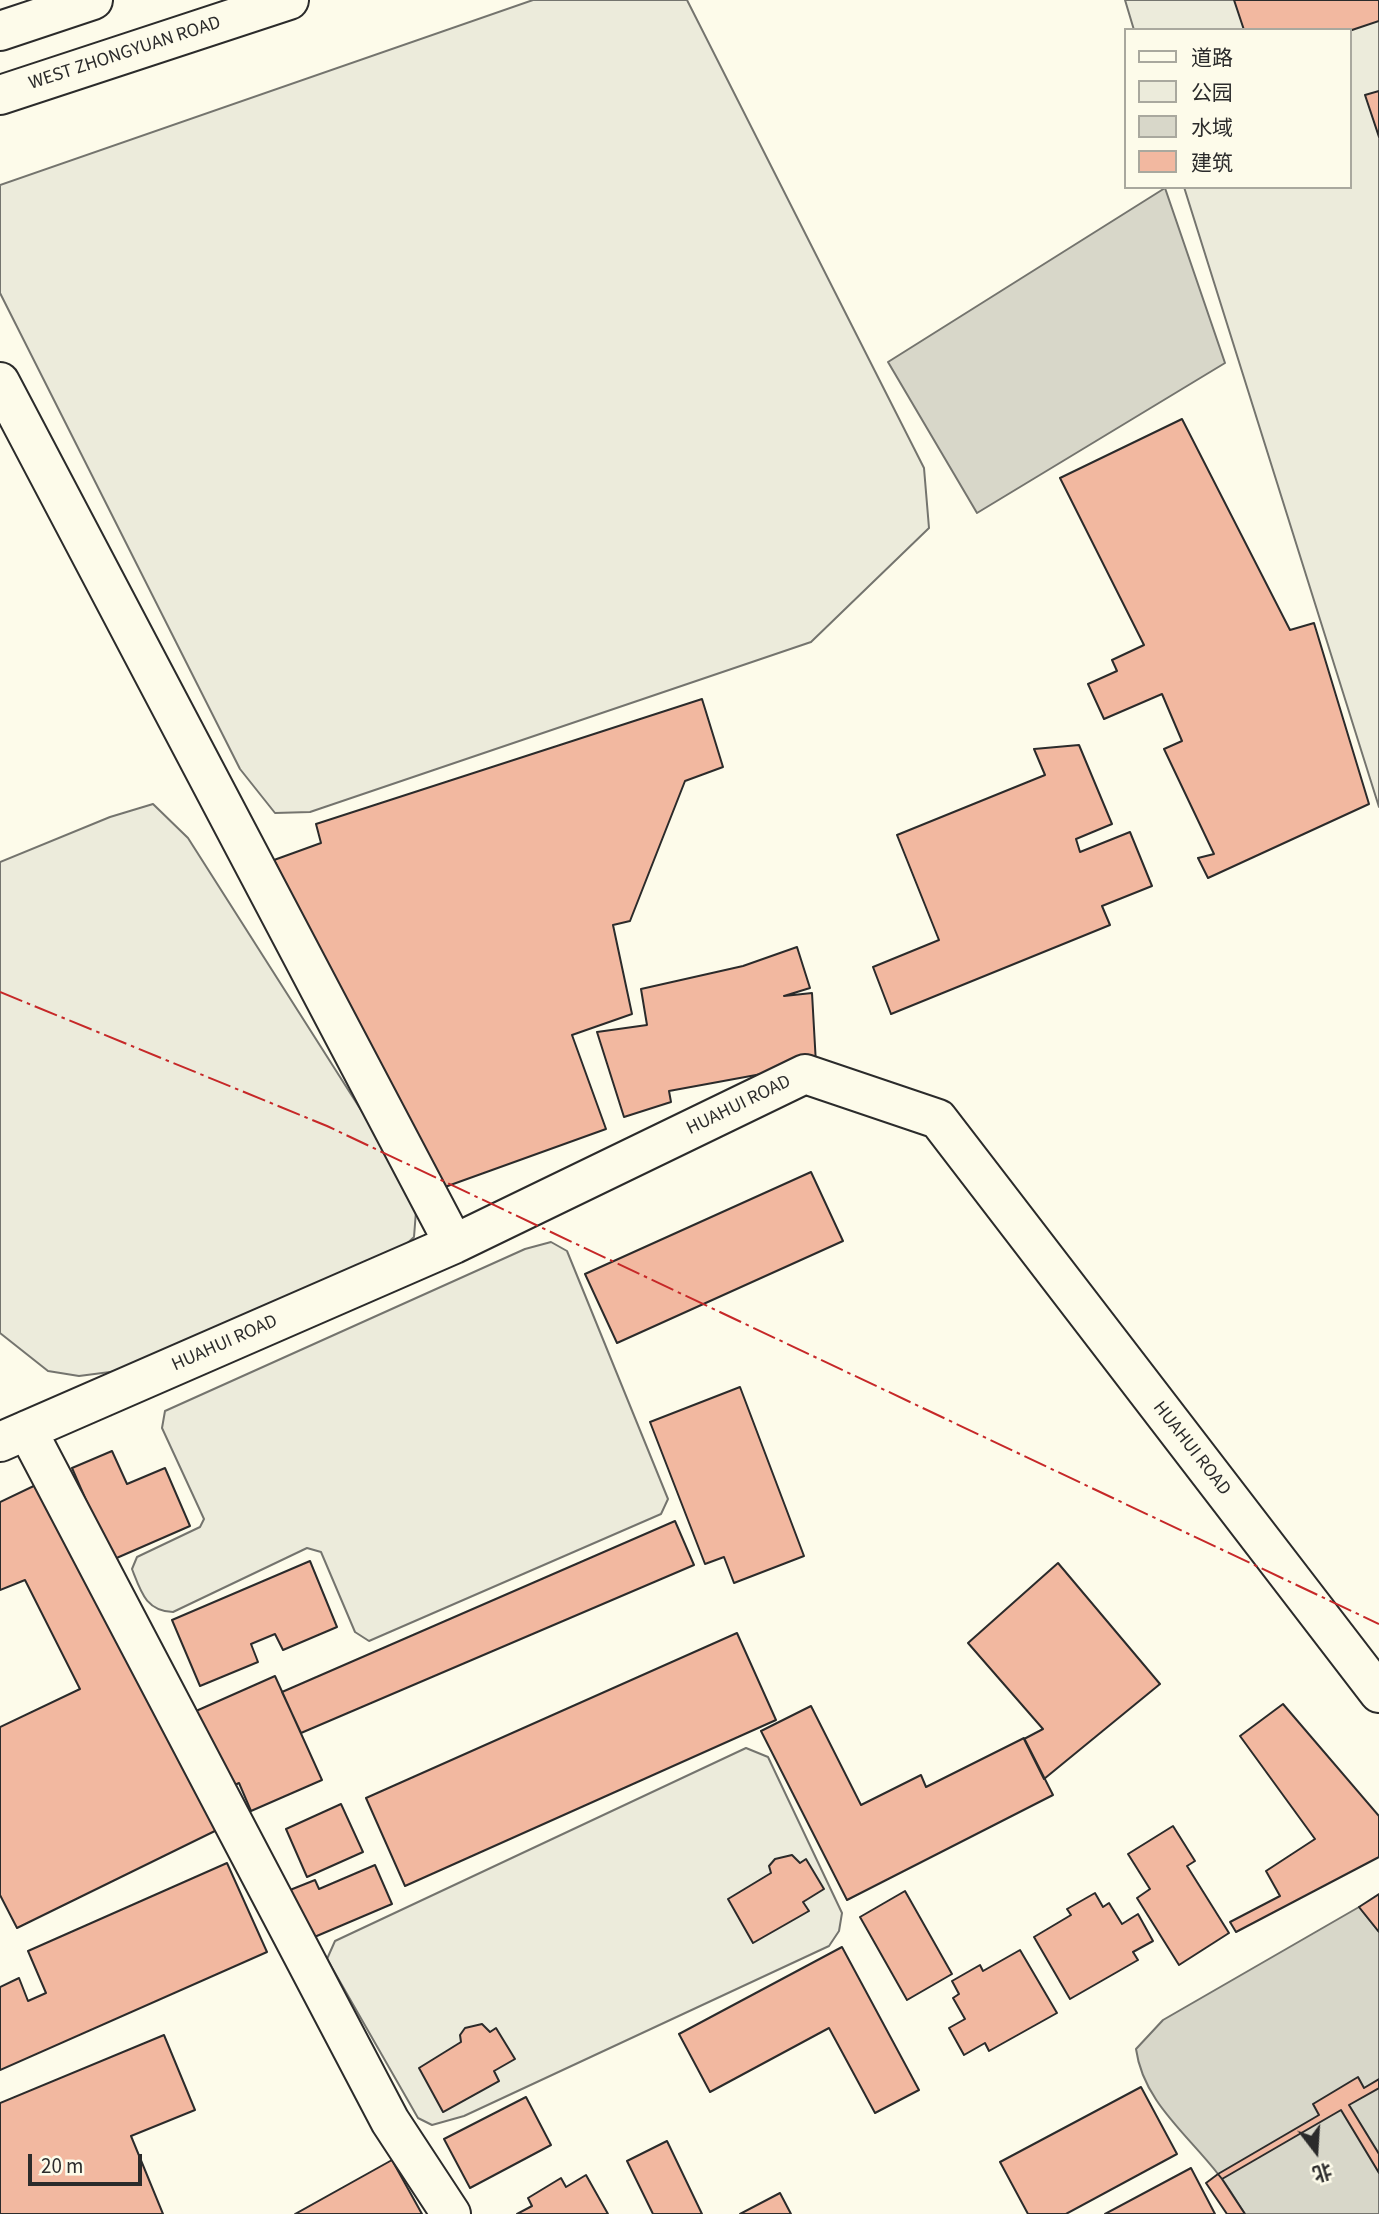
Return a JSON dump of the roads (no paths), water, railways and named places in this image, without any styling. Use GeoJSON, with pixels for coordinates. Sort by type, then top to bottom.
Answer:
{"type":"FeatureCollection","features":[{"type":"Feature","properties":{"kind":"main road"},"geometry":{"type":"LineString","coordinates":[[0,31],[93,0]]}},
{"type":"Feature","properties":{"kind":"main road","name":"WEST ZHONGYUAN ROAD"},"geometry":{"type":"LineString","coordinates":[[0,94],[289,0]]}},
{"type":"Feature","properties":{"kind":"main road"},"geometry":{"type":"LineString","coordinates":[[0,382],[454,1244]]}},
{"type":"Feature","properties":{"kind":"main road","name":"HUAHUI ROAD"},"geometry":{"type":"LineString","coordinates":[[13,1436],[454,1244],[805,1073],[938,1119],[1379,1693]]}},
{"type":"Feature","properties":{"kind":"main road"},"geometry":{"type":"LineString","coordinates":[[13,1436],[390,2121],[450,2214]]}},
{"type":"Feature","properties":{"kind":"water"},"geometry":{"type":"Polygon","coordinates":[[[1165,189],[1225,363],[977,513],[888,362],[1165,189]]]}},
{"type":"Feature","properties":{"kind":"water"},"geometry":{"type":"Polygon","coordinates":[[[1359,1907],[1379,1932],[1379,2214],[1245,2214],[1222,2179],[1157,2101],[1140,2068],[1136,2049],[1163,2020],[1359,1907]]]}}]}
